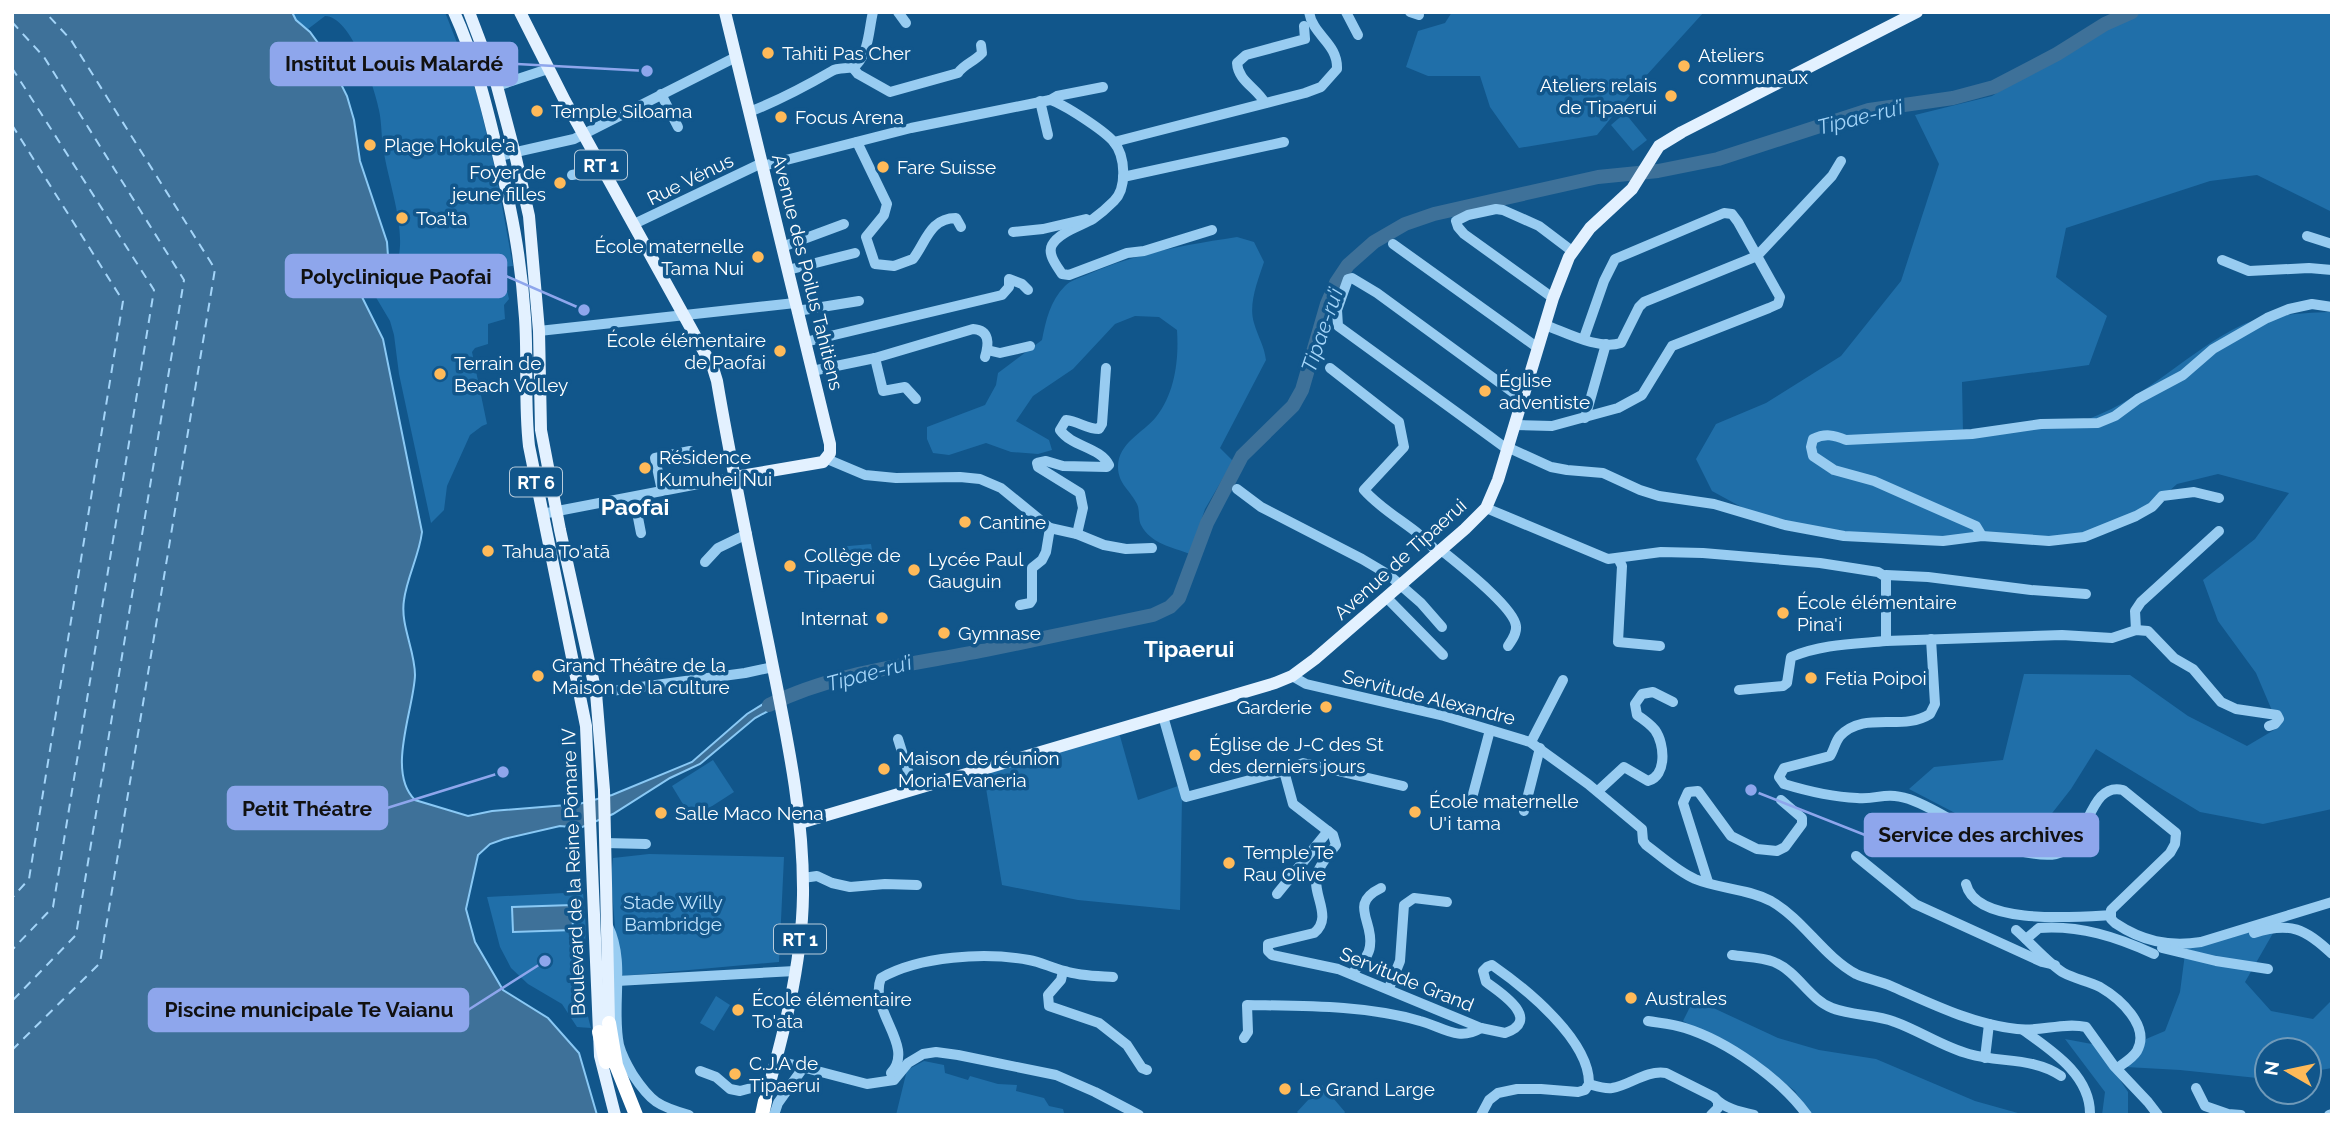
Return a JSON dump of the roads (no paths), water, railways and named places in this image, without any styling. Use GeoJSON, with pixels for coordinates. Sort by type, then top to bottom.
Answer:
{"type":"FeatureCollection","features":[{"type":"Feature","properties":{"kind":"highway"},"geometry":{"type":"LineString","coordinates":[[604,1028],[610,1078],[626,1115]]}},
{"type":"Feature","properties":{"kind":"highway"},"geometry":{"type":"LineString","coordinates":[[604,1028],[636,1115]]}},
{"type":"Feature","properties":{"kind":"main road","name":"Boulevard de la Reine Pōmare IV"},"geometry":{"type":"LineString","coordinates":[[454,12],[483,91],[514,217],[525,322],[525,415],[529,446],[584,706],[604,1028]]}},
{"type":"Feature","properties":{"kind":"main road","name":"Boulevard de la Reine Pōmare IV"},"geometry":{"type":"LineString","coordinates":[[469,12],[497,86],[529,216],[539,331],[541,430],[596,693],[604,790],[608,925],[604,1028]]}},
{"type":"Feature","properties":{"kind":"main road","name":"RT 1"},"geometry":{"type":"LineString","coordinates":[[520,12],[583,134],[713,368],[784,723],[800,823],[803,878],[796,971],[764,1105]]}},
{"type":"Feature","properties":{"kind":"main road","name":"Avenue des Poilus Tahitiens"},"geometry":{"type":"LineString","coordinates":[[725,12],[830,444],[827,459]]}},
{"type":"Feature","properties":{"kind":"main road","name":"Avenue de Tipaerui"},"geometry":{"type":"LineString","coordinates":[[800,823],[1267,686],[1292,676],[1401,587],[1486,508],[1553,298],[1572,251],[1590,229],[1624,198],[1659,146],[1917,12]]}},
{"type":"Feature","properties":{"kind":"main road"},"geometry":{"type":"LineString","coordinates":[[735,477],[808,465],[827,459]]}},
{"type":"Feature","properties":{"kind":"main road"},"geometry":{"type":"LineString","coordinates":[[604,1028],[602,1066],[615,1115]]}},
{"type":"Feature","properties":{"kind":"street"},"geometry":{"type":"LineString","coordinates":[[749,111],[779,100],[835,69],[853,68],[866,49],[873,12]]}},
{"type":"Feature","properties":{"kind":"street"},"geometry":{"type":"LineString","coordinates":[[898,12],[906,23]]}},
{"type":"Feature","properties":{"kind":"street"},"geometry":{"type":"LineString","coordinates":[[1111,144],[1321,87],[1338,69],[1338,58],[1333,47],[1315,29],[1308,12]]}},
{"type":"Feature","properties":{"kind":"street"},"geometry":{"type":"LineString","coordinates":[[1346,12],[1358,35]]}},
{"type":"Feature","properties":{"kind":"street"},"geometry":{"type":"LineString","coordinates":[[1265,103],[1242,78],[1237,63],[1247,55],[1305,39],[1304,26]]}},
{"type":"Feature","properties":{"kind":"street"},"geometry":{"type":"LineString","coordinates":[[853,68],[858,74],[890,92],[958,73],[982,54],[981,45]]}},
{"type":"Feature","properties":{"kind":"street"},"geometry":{"type":"LineString","coordinates":[[499,156],[574,139],[736,57]]}},
{"type":"Feature","properties":{"kind":"street"},"geometry":{"type":"LineString","coordinates":[[497,86],[548,69]]}},
{"type":"Feature","properties":{"kind":"street","name":"Rue Vénus"},"geometry":{"type":"LineString","coordinates":[[634,225],[762,165],[952,118],[1103,87]]}},
{"type":"Feature","properties":{"kind":"street"},"geometry":{"type":"LineString","coordinates":[[661,94],[678,127]]}},
{"type":"Feature","properties":{"kind":"street"},"geometry":{"type":"LineString","coordinates":[[1048,135],[1045,100],[1070,109],[1111,144],[1119,155],[1124,186],[1116,199],[1102,212],[1061,236],[1052,245],[1054,262],[1062,274],[1069,275],[1127,253],[1144,251],[1212,230]]}},
{"type":"Feature","properties":{"kind":"street"},"geometry":{"type":"LineString","coordinates":[[857,142],[887,204],[884,215],[866,237],[875,264],[894,266],[913,259],[927,234],[947,219],[956,218],[961,228]]}},
{"type":"Feature","properties":{"kind":"street"},"geometry":{"type":"LineString","coordinates":[[1123,177],[1284,142]]}},
{"type":"Feature","properties":{"kind":"street"},"geometry":{"type":"LineString","coordinates":[[1545,325],[1606,344],[1623,341],[1644,302],[1756,256],[1832,176],[1840,161]]}},
{"type":"Feature","properties":{"kind":"street"},"geometry":{"type":"LineString","coordinates":[[572,175],[603,169]]}},
{"type":"Feature","properties":{"kind":"street"},"geometry":{"type":"LineString","coordinates":[[1553,298],[1464,234],[1458,227],[1458,218],[1496,209],[1503,210],[1539,226],[1572,251]]}},
{"type":"Feature","properties":{"kind":"street"},"geometry":{"type":"LineString","coordinates":[[1013,232],[1060,226],[1102,212]]}},
{"type":"Feature","properties":{"kind":"street"},"geometry":{"type":"LineString","coordinates":[[1514,425],[1552,426],[1618,408],[1642,395],[1672,346],[1769,309],[1780,302],[1780,297],[1738,222],[1727,212],[1615,259],[1604,281],[1584,338]]}},
{"type":"Feature","properties":{"kind":"street"},"geometry":{"type":"LineString","coordinates":[[782,247],[844,224]]}},
{"type":"Feature","properties":{"kind":"street"},"geometry":{"type":"LineString","coordinates":[[2307,236],[2332,244]]}},
{"type":"Feature","properties":{"kind":"street"},"geometry":{"type":"LineString","coordinates":[[1393,243],[1538,348]]}},
{"type":"Feature","properties":{"kind":"street"},"geometry":{"type":"LineString","coordinates":[[788,270],[855,253]]}},
{"type":"Feature","properties":{"kind":"street"},"geometry":{"type":"LineString","coordinates":[[2222,260],[2249,271],[2309,268],[2332,270]]}},
{"type":"Feature","properties":{"kind":"street"},"geometry":{"type":"LineString","coordinates":[[805,342],[1002,295],[1009,287],[1009,279],[1022,284],[1028,290]]}},
{"type":"Feature","properties":{"kind":"street"},"geometry":{"type":"LineString","coordinates":[[1522,399],[1359,281],[1348,279],[1337,310],[1338,326],[1507,448],[1551,467],[1603,472],[1659,496],[1714,504],[1785,525],[1844,536],[1943,541],[1982,536],[2049,541],[2084,537],[2136,516],[2152,507],[2162,496],[2194,492],[2219,498]]}},
{"type":"Feature","properties":{"kind":"street"},"geometry":{"type":"LineString","coordinates":[[539,331],[859,301]]}},
{"type":"Feature","properties":{"kind":"street"},"geometry":{"type":"LineString","coordinates":[[1982,536],[1976,526],[1874,481],[1833,470],[1813,456],[1813,439],[1820,435],[1832,435],[1846,440],[1972,434],[2041,424],[2098,423],[2115,416],[2138,399],[2183,375],[2213,349],[2267,318],[2288,309],[2312,304],[2332,307]]}},
{"type":"Feature","properties":{"kind":"street"},"geometry":{"type":"LineString","coordinates":[[812,372],[876,358],[973,329],[985,334],[989,343],[986,353],[1000,353],[1030,346]]}},
{"type":"Feature","properties":{"kind":"street"},"geometry":{"type":"LineString","coordinates":[[1585,418],[1606,344]]}},
{"type":"Feature","properties":{"kind":"street"},"geometry":{"type":"LineString","coordinates":[[876,358],[883,391],[905,387],[916,399]]}},
{"type":"Feature","properties":{"kind":"street"},"geometry":{"type":"LineString","coordinates":[[1077,534],[1083,508],[1080,493],[1038,467],[1037,463],[1046,461],[1063,466],[1107,467],[1106,459],[1066,439],[1060,430],[1066,419],[1077,421],[1091,429],[1098,429],[1102,424],[1106,368]]}},
{"type":"Feature","properties":{"kind":"street"},"geometry":{"type":"LineString","coordinates":[[1330,368],[1399,422],[1404,447],[1364,490],[1481,584],[1514,618],[1516,632],[1508,646]]}},
{"type":"Feature","properties":{"kind":"street"},"geometry":{"type":"LineString","coordinates":[[662,491],[655,458],[690,451]]}},
{"type":"Feature","properties":{"kind":"street"},"geometry":{"type":"LineString","coordinates":[[827,459],[865,475],[980,479],[1001,488],[1050,528],[1077,534],[1104,545],[1126,549],[1152,548]]}},
{"type":"Feature","properties":{"kind":"street"},"geometry":{"type":"LineString","coordinates":[[542,514],[735,477]]}},
{"type":"Feature","properties":{"kind":"street"},"geometry":{"type":"LineString","coordinates":[[1237,489],[1261,507],[1389,575],[1442,627]]}},
{"type":"Feature","properties":{"kind":"street"},"geometry":{"type":"LineString","coordinates":[[634,497],[641,533]]}},
{"type":"Feature","properties":{"kind":"street"},"geometry":{"type":"LineString","coordinates":[[1486,508],[1608,559],[1661,552],[1703,553],[1820,563],[1886,575],[2086,594]]}},
{"type":"Feature","properties":{"kind":"street"},"geometry":{"type":"LineString","coordinates":[[1020,605],[1032,600],[1032,568],[1042,560],[1046,552],[1050,528]]}},
{"type":"Feature","properties":{"kind":"street"},"geometry":{"type":"LineString","coordinates":[[2136,630],[2135,611],[2141,602],[2219,531]]}},
{"type":"Feature","properties":{"kind":"street"},"geometry":{"type":"LineString","coordinates":[[705,562],[718,548],[747,534]]}},
{"type":"Feature","properties":{"kind":"street"},"geometry":{"type":"LineString","coordinates":[[1618,558],[1622,566],[1618,642],[1660,646]]}},
{"type":"Feature","properties":{"kind":"street"},"geometry":{"type":"LineString","coordinates":[[1886,575],[1886,641]]}},
{"type":"Feature","properties":{"kind":"street"},"geometry":{"type":"LineString","coordinates":[[1387,598],[1443,655]]}},
{"type":"Feature","properties":{"kind":"street"},"geometry":{"type":"LineString","coordinates":[[1739,690],[1783,686],[1787,683],[1791,657],[1832,645],[2062,635],[2112,638],[2136,630],[2148,631],[2155,636],[2174,658],[2193,669],[2221,702],[2236,709],[2277,715],[2279,719],[2269,726]]}},
{"type":"Feature","properties":{"kind":"street"},"geometry":{"type":"LineString","coordinates":[[1931,639],[1935,704],[1930,714],[1910,723],[1865,723],[1854,726],[1841,735],[1830,756],[1784,768],[1779,777],[1784,784],[1853,798],[1893,794],[1923,805],[1992,844],[2006,849],[2046,855],[2066,851],[2076,842],[2102,793],[2115,788],[2123,789],[2174,829],[2176,839],[2154,870],[2116,904],[2111,915]]}},
{"type":"Feature","properties":{"kind":"street"},"geometry":{"type":"LineString","coordinates":[[596,693],[773,667]]}},
{"type":"Feature","properties":{"kind":"street","name":"Servitude Alexandre"},"geometry":{"type":"LineString","coordinates":[[1292,676],[1306,684],[1444,716],[1536,745],[1598,791],[1642,829],[1646,845],[1678,868],[1693,878],[1755,893],[1772,902],[1788,912],[1830,954],[1856,974],[1889,985],[1946,1011],[1989,1024],[2022,1029]]}},
{"type":"Feature","properties":{"kind":"street"},"geometry":{"type":"LineString","coordinates":[[1524,811],[1536,745],[1563,680]]}},
{"type":"Feature","properties":{"kind":"street"},"geometry":{"type":"LineString","coordinates":[[1598,791],[1624,767],[1647,781],[1655,779],[1661,766],[1660,738],[1654,729],[1637,715],[1635,704],[1643,694],[1653,692],[1673,702]]}},
{"type":"Feature","properties":{"kind":"street"},"geometry":{"type":"LineString","coordinates":[[1163,716],[1186,797],[1284,771],[1303,763],[1403,786]]}},
{"type":"Feature","properties":{"kind":"street"},"geometry":{"type":"LineString","coordinates":[[1472,798],[1490,730]]}},
{"type":"Feature","properties":{"kind":"street"},"geometry":{"type":"LineString","coordinates":[[898,738],[914,790]]}},
{"type":"Feature","properties":{"kind":"street"},"geometry":{"type":"LineString","coordinates":[[1277,894],[1328,831],[1293,804],[1284,771]]}},
{"type":"Feature","properties":{"kind":"street"},"geometry":{"type":"LineString","coordinates":[[1708,882],[1684,803],[1688,792],[1698,790],[1731,836],[1751,847],[1770,851],[1785,847],[1802,824],[1802,818],[1781,800]]}},
{"type":"Feature","properties":{"kind":"street","name":"Servitude Grand"},"geometry":{"type":"LineString","coordinates":[[1328,831],[1336,840],[1336,845],[1317,873],[1316,884],[1322,913],[1318,929],[1314,933],[1270,943],[1267,947],[1272,955],[1325,965],[1352,974],[1481,1028],[1505,1033],[1516,1026],[1520,1018],[1519,1010],[1485,981],[1483,971],[1492,965],[1531,996],[1568,1034],[1587,1069],[1589,1084]]}},
{"type":"Feature","properties":{"kind":"street"},"geometry":{"type":"LineString","coordinates":[[605,839],[646,844]]}},
{"type":"Feature","properties":{"kind":"street"},"geometry":{"type":"LineString","coordinates":[[1856,856],[1915,904],[2042,962],[2055,965]]}},
{"type":"Feature","properties":{"kind":"street"},"geometry":{"type":"LineString","coordinates":[[803,878],[817,876],[850,887],[916,885]]}},
{"type":"Feature","properties":{"kind":"street"},"geometry":{"type":"LineString","coordinates":[[1966,884],[1970,896],[1994,909],[2041,917],[2111,915]]}},
{"type":"Feature","properties":{"kind":"street"},"geometry":{"type":"LineString","coordinates":[[1352,974],[1367,956],[1370,947],[1364,914],[1365,901],[1372,892],[1381,888]]}},
{"type":"Feature","properties":{"kind":"street"},"geometry":{"type":"LineString","coordinates":[[1389,988],[1400,961],[1404,905],[1414,898],[1447,902]]}},
{"type":"Feature","properties":{"kind":"street"},"geometry":{"type":"LineString","coordinates":[[2153,942],[2183,944],[2241,931],[2308,907],[2332,902]]}},
{"type":"Feature","properties":{"kind":"street"},"geometry":{"type":"LineString","coordinates":[[2111,915],[2115,923],[2123,929],[2153,942],[2160,948],[2268,969]]}},
{"type":"Feature","properties":{"kind":"street"},"geometry":{"type":"LineString","coordinates":[[608,925],[615,940],[618,1034],[624,1060],[652,1101],[689,1115]]}},
{"type":"Feature","properties":{"kind":"street"},"geometry":{"type":"LineString","coordinates":[[2026,939],[2039,928],[2094,931],[2122,939],[2154,954]]}},
{"type":"Feature","properties":{"kind":"street"},"geometry":{"type":"LineString","coordinates":[[2241,931],[2251,933],[2271,928],[2298,929],[2332,954]]}},
{"type":"Feature","properties":{"kind":"street"},"geometry":{"type":"LineString","coordinates":[[2016,930],[2064,973],[2104,989],[2123,1004],[2136,1021],[2140,1031],[2138,1048],[2127,1062],[2117,1068]]}},
{"type":"Feature","properties":{"kind":"street"},"geometry":{"type":"LineString","coordinates":[[1732,955],[1773,961],[1786,969],[1819,1001],[1831,1008],[1897,1022],[1951,1048],[1985,1058],[2042,1065],[2062,1076]]}},
{"type":"Feature","properties":{"kind":"street"},"geometry":{"type":"LineString","coordinates":[[881,1083],[896,1068],[900,1057],[878,990],[881,978],[906,967],[956,958],[1018,959],[1049,965],[1063,971],[1113,978]]}},
{"type":"Feature","properties":{"kind":"street"},"geometry":{"type":"LineString","coordinates":[[617,981],[796,971]]}},
{"type":"Feature","properties":{"kind":"street"},"geometry":{"type":"LineString","coordinates":[[1063,971],[1061,979],[1048,995],[1049,1006],[1099,1024],[1127,1045],[1142,1068],[1147,1070]]}},
{"type":"Feature","properties":{"kind":"street"},"geometry":{"type":"LineString","coordinates":[[1244,1038],[1248,1032],[1247,1005],[1362,1010],[1419,1020],[1460,1035],[1473,1033],[1481,1028]]}},
{"type":"Feature","properties":{"kind":"street"},"geometry":{"type":"LineString","coordinates":[[1648,1021],[1684,1027],[1732,1051],[1785,1090],[1807,1115]]}},
{"type":"Feature","properties":{"kind":"street"},"geometry":{"type":"LineString","coordinates":[[1985,1058],[1989,1024]]}},
{"type":"Feature","properties":{"kind":"street"},"geometry":{"type":"LineString","coordinates":[[2022,1029],[2074,1025],[2086,1027],[2158,1115]]}},
{"type":"Feature","properties":{"kind":"street"},"geometry":{"type":"LineString","coordinates":[[2022,1029],[2069,1065],[2086,1094],[2090,1115]]}},
{"type":"Feature","properties":{"kind":"street"},"geometry":{"type":"LineString","coordinates":[[775,1060],[867,1084],[894,1080],[908,1063],[923,1054],[947,1054],[1056,1075],[1139,1115]]}},
{"type":"Feature","properties":{"kind":"street"},"geometry":{"type":"LineString","coordinates":[[775,1115],[778,1103],[803,1068]]}},
{"type":"Feature","properties":{"kind":"street"},"geometry":{"type":"LineString","coordinates":[[700,1071],[716,1077],[730,1089],[740,1091],[755,1087],[764,1105]]}},
{"type":"Feature","properties":{"kind":"street"},"geometry":{"type":"LineString","coordinates":[[1481,1115],[1489,1100],[1498,1093],[1517,1089],[1578,1092],[1585,1090],[1589,1084],[1612,1088],[1658,1072],[1667,1073],[1739,1112],[1754,1115]]}},
{"type":"Feature","properties":{"kind":"street"},"geometry":{"type":"LineString","coordinates":[[2196,1088],[2205,1106],[2228,1114],[2241,1115]]}},
{"type":"Feature","properties":{"kind":"street"},"geometry":{"type":"LineString","coordinates":[[1711,1115],[1718,1108],[1718,1102]]}},
{"type":"Feature","properties":{"kind":"waterway","name":"Tipae-ru’i"},"geometry":{"type":"LineString","coordinates":[[769,705],[795,693],[850,676],[1153,615],[1170,607],[1179,598],[1207,523],[1242,456],[1293,406],[1302,390],[1327,304],[1336,283],[1348,265],[1374,242],[1405,224],[1434,214],[1598,177],[1658,171],[1718,159],[1869,110],[1953,98],[1994,87],[2057,54],[2105,24],[2132,12]]}},
{"type":"Feature","properties":{"kind":"place","name":"Tahiti Pas Cher"},"geometry":{"type":"Point","coordinates":[768,53]}},
{"type":"Feature","properties":{"kind":"place","name":"Ateliers communaux"},"geometry":{"type":"Point","coordinates":[1684,66]}},
{"type":"Feature","properties":{"kind":"place","name":"Institut Louis Malardé"},"geometry":{"type":"Point","coordinates":[647,71]}},
{"type":"Feature","properties":{"kind":"place","name":"Ateliers relais de Tipaerui"},"geometry":{"type":"Point","coordinates":[1671,96]}},
{"type":"Feature","properties":{"kind":"place","name":"Temple Siloama"},"geometry":{"type":"Point","coordinates":[537,111]}},
{"type":"Feature","properties":{"kind":"place","name":"Focus Arena"},"geometry":{"type":"Point","coordinates":[781,117]}},
{"type":"Feature","properties":{"kind":"place","name":"Plage Hokule'a"},"geometry":{"type":"Point","coordinates":[370,145]}},
{"type":"Feature","properties":{"kind":"place","name":"Fare Suisse"},"geometry":{"type":"Point","coordinates":[883,167]}},
{"type":"Feature","properties":{"kind":"place","name":"Foyer de jeune filles"},"geometry":{"type":"Point","coordinates":[560,183]}},
{"type":"Feature","properties":{"kind":"place","name":"Toa'ta"},"geometry":{"type":"Point","coordinates":[402,218]}},
{"type":"Feature","properties":{"kind":"place","name":"École maternelle Tama Nui"},"geometry":{"type":"Point","coordinates":[758,257]}},
{"type":"Feature","properties":{"kind":"place","name":"Polyclinique Paofai"},"geometry":{"type":"Point","coordinates":[584,310]}},
{"type":"Feature","properties":{"kind":"place","name":"École élémentaire de Paofai"},"geometry":{"type":"Point","coordinates":[780,351]}},
{"type":"Feature","properties":{"kind":"place","name":"Terrain de Beach Volley"},"geometry":{"type":"Point","coordinates":[440,374]}},
{"type":"Feature","properties":{"kind":"place","name":"Église adventiste"},"geometry":{"type":"Point","coordinates":[1485,391]}},
{"type":"Feature","properties":{"kind":"place","name":"Résidence Kumuhei Nui"},"geometry":{"type":"Point","coordinates":[645,468]}},
{"type":"Feature","properties":{"kind":"place","name":"Cantine"},"geometry":{"type":"Point","coordinates":[965,522]}},
{"type":"Feature","properties":{"kind":"place","name":"Tahua To'atā"},"geometry":{"type":"Point","coordinates":[488,551]}},
{"type":"Feature","properties":{"kind":"place","name":"Collège de Tipaerui"},"geometry":{"type":"Point","coordinates":[790,566]}},
{"type":"Feature","properties":{"kind":"place","name":"Lycée Paul Gauguin"},"geometry":{"type":"Point","coordinates":[914,570]}},
{"type":"Feature","properties":{"kind":"place","name":"École élémentaire Pina'i"},"geometry":{"type":"Point","coordinates":[1783,613]}},
{"type":"Feature","properties":{"kind":"place","name":"Internat"},"geometry":{"type":"Point","coordinates":[882,618]}},
{"type":"Feature","properties":{"kind":"place","name":"Gymnase"},"geometry":{"type":"Point","coordinates":[944,633]}},
{"type":"Feature","properties":{"kind":"place","name":"Grand Théâtre de la Maison de la culture"},"geometry":{"type":"Point","coordinates":[538,676]}},
{"type":"Feature","properties":{"kind":"place","name":"Fetia Poipoi"},"geometry":{"type":"Point","coordinates":[1811,678]}},
{"type":"Feature","properties":{"kind":"place","name":"Garderie"},"geometry":{"type":"Point","coordinates":[1326,707]}},
{"type":"Feature","properties":{"kind":"place","name":"Église de J-C des St des derniers jours"},"geometry":{"type":"Point","coordinates":[1195,755]}},
{"type":"Feature","properties":{"kind":"place","name":"Maison de réunion Moria Evaneria"},"geometry":{"type":"Point","coordinates":[884,769]}},
{"type":"Feature","properties":{"kind":"place","name":"Petit Théatre"},"geometry":{"type":"Point","coordinates":[503,772]}},
{"type":"Feature","properties":{"kind":"place","name":"Service des archives"},"geometry":{"type":"Point","coordinates":[1751,790]}},
{"type":"Feature","properties":{"kind":"place","name":"École maternelle U'i tama"},"geometry":{"type":"Point","coordinates":[1415,812]}},
{"type":"Feature","properties":{"kind":"place","name":"Salle Maco Nena"},"geometry":{"type":"Point","coordinates":[661,813]}},
{"type":"Feature","properties":{"kind":"place","name":"Temple Te Rau Olive"},"geometry":{"type":"Point","coordinates":[1229,863]}},
{"type":"Feature","properties":{"kind":"place","name":"Piscine municipale Te Vaianu"},"geometry":{"type":"Point","coordinates":[545,961]}},
{"type":"Feature","properties":{"kind":"place","name":"Australes"},"geometry":{"type":"Point","coordinates":[1631,998]}},
{"type":"Feature","properties":{"kind":"place","name":"École élémentaire To'ata"},"geometry":{"type":"Point","coordinates":[738,1010]}},
{"type":"Feature","properties":{"kind":"place","name":"C.J.A de Tipaerui"},"geometry":{"type":"Point","coordinates":[735,1074]}},
{"type":"Feature","properties":{"kind":"place","name":"Le Grand Large"},"geometry":{"type":"Point","coordinates":[1285,1089]}},
{"type":"Feature","properties":{"kind":"district","name":"Paofai"},"geometry":{"type":"Point","coordinates":[635,506]}},
{"type":"Feature","properties":{"kind":"district","name":"Tipaerui"},"geometry":{"type":"Point","coordinates":[1189,648]}},
{"type":"Feature","properties":{"kind":"park label","name":"Stade Willy Bambridge"},"geometry":{"type":"Point","coordinates":[673,913]}}]}
